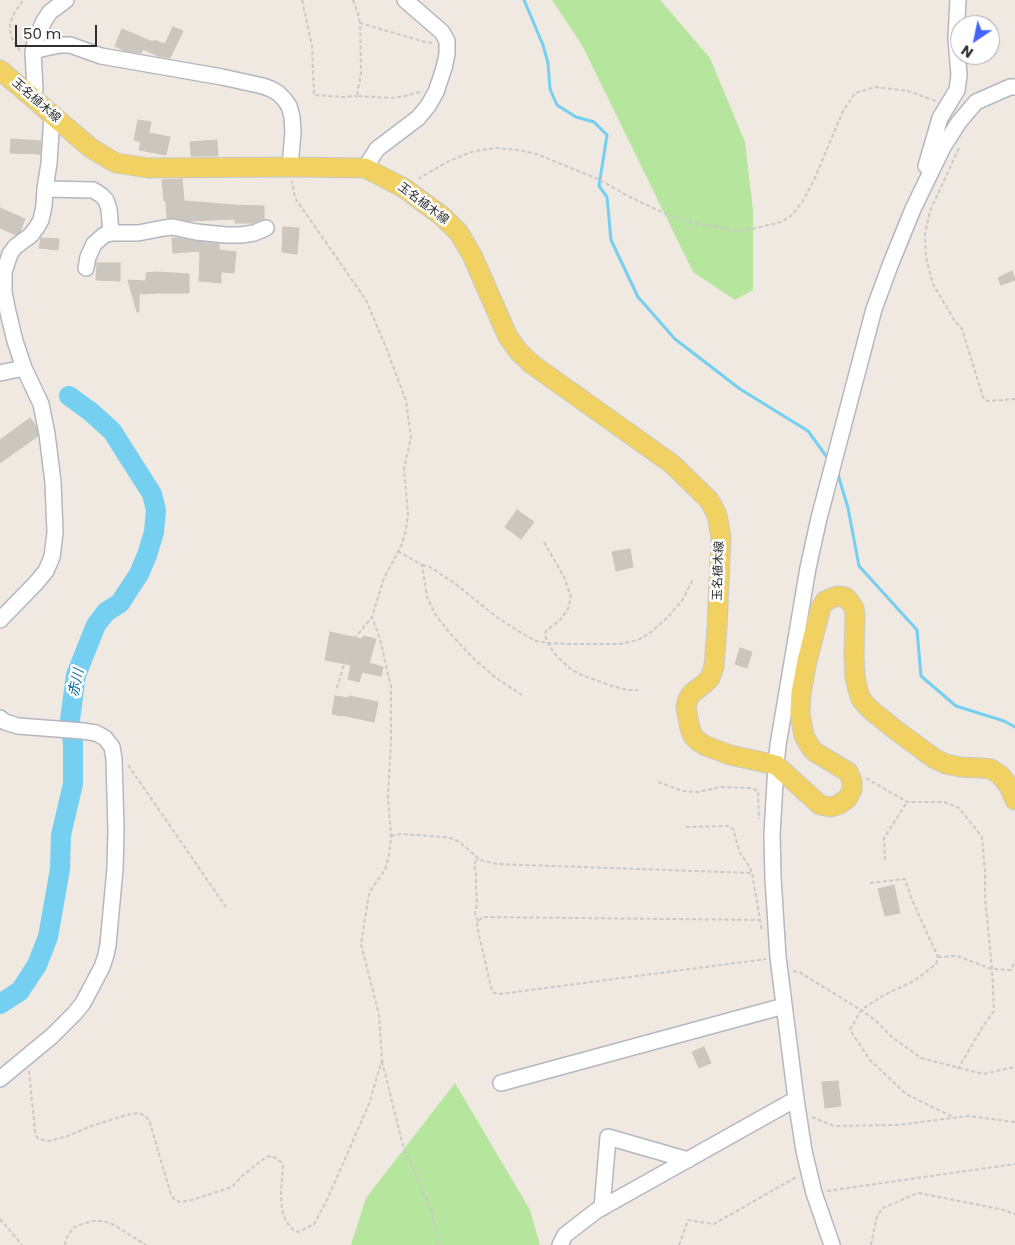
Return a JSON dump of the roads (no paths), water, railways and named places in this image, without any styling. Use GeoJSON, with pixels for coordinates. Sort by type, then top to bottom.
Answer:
{"type":"FeatureCollection","features":[{"type":"Feature","properties":{"kind":"main road","name":"玉名植木線"},"geometry":{"type":"LineString","coordinates":[[0,70],[92,149],[116,163],[148,168],[365,168],[404,188],[443,217],[459,233],[472,255],[508,337],[519,352],[533,365],[672,464],[709,500],[717,515],[721,537],[714,667],[710,678],[692,693],[688,699],[686,707],[690,728],[698,741],[706,746],[730,755],[776,765]]}},
{"type":"Feature","properties":{"kind":"main road"},"geometry":{"type":"LineString","coordinates":[[776,765],[815,801],[825,807],[838,806],[847,799],[852,790],[852,781],[848,772],[811,748],[804,736],[800,712],[801,693],[807,661],[821,607],[825,601],[837,596],[844,597],[854,608],[856,616],[855,677],[858,690],[866,705],[897,732],[935,759],[960,767],[991,770],[1009,786],[1015,800]]}},
{"type":"Feature","properties":{"kind":"street"},"geometry":{"type":"LineString","coordinates":[[32,97],[35,90],[32,52],[35,42],[50,12],[66,0]]}},
{"type":"Feature","properties":{"kind":"street"},"geometry":{"type":"LineString","coordinates":[[365,168],[377,149],[418,118],[428,106],[436,92],[447,54],[447,41],[442,32],[405,0]]}},
{"type":"Feature","properties":{"kind":"street"},"geometry":{"type":"LineString","coordinates":[[913,209],[940,118],[957,90],[959,75],[956,38],[958,0]]}},
{"type":"Feature","properties":{"kind":"street"},"geometry":{"type":"LineString","coordinates":[[32,52],[60,45],[70,45],[101,56],[222,77],[270,89],[284,99],[289,106],[292,117],[293,132],[290,167]]}},
{"type":"Feature","properties":{"kind":"street"},"geometry":{"type":"LineString","coordinates":[[832,1245],[814,1193],[804,1151],[778,962],[772,834],[776,765],[808,568],[819,518],[874,308],[890,263],[913,209],[943,147],[976,102],[1010,87],[1015,87]]}},
{"type":"Feature","properties":{"kind":"street"},"geometry":{"type":"LineString","coordinates":[[0,620],[46,571],[52,557],[55,533],[53,482],[47,434],[40,404],[24,368],[15,341],[4,292],[4,272],[10,254],[15,247],[31,234],[41,220],[49,163],[52,115]]}},
{"type":"Feature","properties":{"kind":"street"},"geometry":{"type":"LineString","coordinates":[[45,189],[93,190],[101,195],[106,200],[109,209],[111,233]]}},
{"type":"Feature","properties":{"kind":"street"},"geometry":{"type":"LineString","coordinates":[[86,268],[88,257],[94,244],[104,235],[111,233],[138,233],[174,227],[196,232],[241,235],[254,233],[266,228]]}},
{"type":"Feature","properties":{"kind":"street"},"geometry":{"type":"LineString","coordinates":[[0,373],[24,368]]}},
{"type":"Feature","properties":{"kind":"street"},"geometry":{"type":"LineString","coordinates":[[0,718],[5,722],[18,726],[83,731],[96,733],[105,738],[112,747],[116,796],[116,859],[106,955],[94,983],[75,1013],[52,1036],[0,1079]]}},
{"type":"Feature","properties":{"kind":"street"},"geometry":{"type":"LineString","coordinates":[[501,1083],[784,1006]]}},
{"type":"Feature","properties":{"kind":"street"},"geometry":{"type":"LineString","coordinates":[[560,1245],[565,1235],[602,1208],[688,1160],[797,1105]]}},
{"type":"Feature","properties":{"kind":"street"},"geometry":{"type":"LineString","coordinates":[[602,1208],[608,1136],[688,1160]]}},
{"type":"Feature","properties":{"kind":"waterway"},"geometry":{"type":"LineString","coordinates":[[524,0],[543,45],[548,63],[550,89],[557,105],[576,117],[594,122],[607,135],[599,186],[607,197],[611,240],[638,297],[675,339],[740,389],[808,431],[829,460]]}},
{"type":"Feature","properties":{"kind":"waterway","name":"赤川"},"geometry":{"type":"LineString","coordinates":[[0,1004],[20,991],[37,965],[48,937],[60,869],[61,835],[73,784],[73,744],[70,720],[76,675],[96,625],[106,612],[120,603],[139,574],[154,532],[156,510],[152,494],[112,431],[69,396]]}},
{"type":"Feature","properties":{"kind":"waterway"},"geometry":{"type":"LineString","coordinates":[[837,471],[848,508],[859,566],[917,630],[921,676],[956,706],[1004,721],[1015,727]]}}]}
